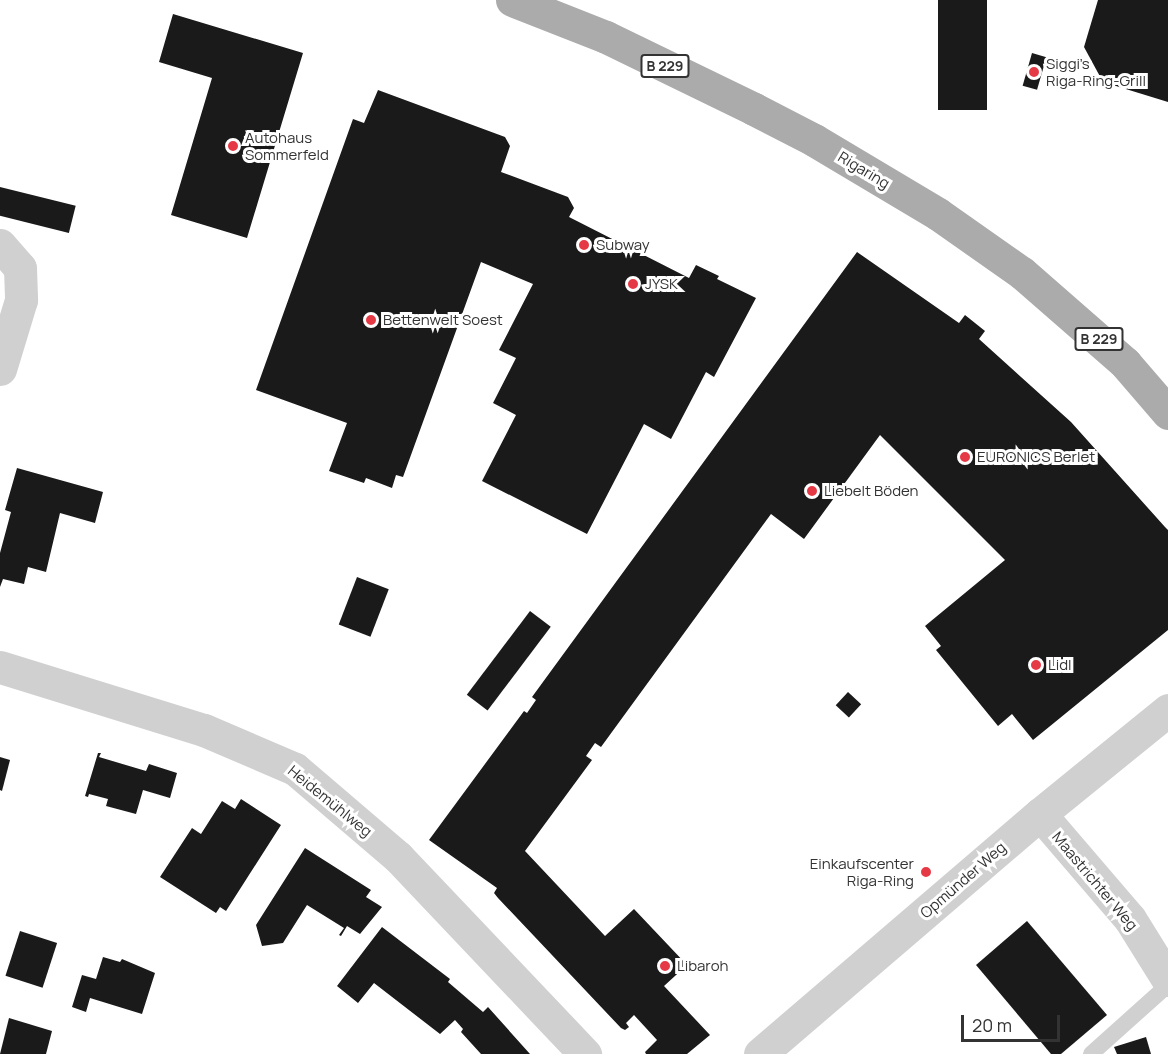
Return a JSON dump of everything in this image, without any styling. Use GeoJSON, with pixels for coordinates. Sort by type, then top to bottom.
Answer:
{"type":"FeatureCollection","features":[{"type":"Feature","properties":{"kind":"main road","name":"Rigaring"},"geometry":{"type":"LineString","coordinates":[[512,0],[606,37],[754,109],[814,140],[938,214],[1031,280],[1125,363],[1168,413]]}},
{"type":"Feature","properties":{"kind":"street"},"geometry":{"type":"LineString","coordinates":[[0,245],[5,248],[20,268],[21,300],[0,369]]}},
{"type":"Feature","properties":{"kind":"street","name":"Heidemühlweg"},"geometry":{"type":"LineString","coordinates":[[0,667],[204,730],[295,769],[398,857],[585,1054]]}},
{"type":"Feature","properties":{"kind":"street","name":"Opmünder Weg"},"geometry":{"type":"LineString","coordinates":[[760,1054],[1040,814],[1168,710]]}},
{"type":"Feature","properties":{"kind":"street","name":"Maastrichter Weg"},"geometry":{"type":"LineString","coordinates":[[1040,814],[1130,919],[1168,980]]}},
{"type":"Feature","properties":{"kind":"lane"},"geometry":{"type":"LineString","coordinates":[[1091,1054],[1168,985]]}},
{"type":"Feature","properties":{"kind":"building"},"geometry":{"type":"Polygon","coordinates":[[[938,0],[987,0],[987,110],[938,110],[938,0]]]}},
{"type":"Feature","properties":{"kind":"building"},"geometry":{"type":"Polygon","coordinates":[[[1098,0],[1168,0],[1168,102],[1103,82],[1084,47],[1098,0]]]}},
{"type":"Feature","properties":{"kind":"building","name":"Autohaus Sommerfeld"},"geometry":{"type":"Polygon","coordinates":[[[173,14],[303,53],[247,238],[171,215],[212,78],[159,62],[173,14]]]}},
{"type":"Feature","properties":{"kind":"building","name":"Siggi’s Riga-Ring-Grill"},"geometry":{"type":"Polygon","coordinates":[[[1032,53],[1046,57],[1037,90],[1023,86],[1032,53]]]}},
{"type":"Feature","properties":{"kind":"building"},"geometry":{"type":"Polygon","coordinates":[[[378,90],[505,137],[510,146],[501,172],[568,197],[574,208],[569,217],[689,278],[696,265],[719,276],[717,279],[756,298],[714,377],[706,372],[671,439],[644,424],[587,534],[482,481],[516,415],[493,403],[516,358],[499,350],[533,284],[481,262],[403,477],[396,475],[392,488],[366,478],[364,483],[329,471],[347,423],[256,390],[353,119],[364,123],[378,90]]]}},
{"type":"Feature","properties":{"kind":"building"},"geometry":{"type":"Polygon","coordinates":[[[0,187],[76,206],[69,233],[0,216],[0,187]]]}},
{"type":"Feature","properties":{"kind":"building"},"geometry":{"type":"Polygon","coordinates":[[[857,252],[959,323],[965,315],[985,331],[979,339],[1071,422],[1168,530],[1168,630],[1033,740],[1012,714],[998,726],[936,650],[941,646],[925,626],[1005,560],[880,435],[804,539],[771,514],[601,747],[595,743],[586,756],[592,760],[525,851],[605,936],[634,909],[687,965],[664,986],[710,1035],[687,1054],[646,1054],[645,1052],[657,1040],[634,1015],[626,1023],[629,1027],[625,1030],[621,1028],[498,898],[494,893],[497,888],[429,840],[524,711],[527,713],[536,700],[532,697],[857,252]]]}},
{"type":"Feature","properties":{"kind":"building"},"geometry":{"type":"Polygon","coordinates":[[[17,468],[103,492],[95,523],[60,513],[46,572],[28,567],[24,584],[3,579],[0,587],[0,553],[11,512],[5,510],[17,468]]]}},
{"type":"Feature","properties":{"kind":"building"},"geometry":{"type":"Polygon","coordinates":[[[357,577],[389,589],[370,637],[339,625],[357,577]]]}},
{"type":"Feature","properties":{"kind":"building"},"geometry":{"type":"Polygon","coordinates":[[[530,611],[551,627],[488,711],[467,695],[530,611]]]}},
{"type":"Feature","properties":{"kind":"building"},"geometry":{"type":"Polygon","coordinates":[[[848,692],[861,704],[849,717],[836,705],[848,692]]]}},
{"type":"Feature","properties":{"kind":"building"},"geometry":{"type":"Polygon","coordinates":[[[98,753],[101,753],[99,757],[146,771],[149,764],[177,773],[170,798],[143,790],[136,814],[106,806],[108,799],[89,794],[88,797],[85,796],[98,753]]]}},
{"type":"Feature","properties":{"kind":"building"},"geometry":{"type":"Polygon","coordinates":[[[0,757],[10,760],[2,791],[0,790],[0,757]]]}},
{"type":"Feature","properties":{"kind":"building"},"geometry":{"type":"Polygon","coordinates":[[[241,799],[281,825],[226,911],[220,907],[216,913],[160,877],[192,828],[201,834],[222,801],[235,809],[241,799]]]}},
{"type":"Feature","properties":{"kind":"building"},"geometry":{"type":"Polygon","coordinates":[[[305,848],[371,890],[366,897],[382,907],[360,934],[347,926],[341,936],[339,935],[344,928],[307,905],[283,943],[262,946],[256,925],[305,848]]]}},
{"type":"Feature","properties":{"kind":"building"},"geometry":{"type":"Polygon","coordinates":[[[1027,921],[1107,1015],[1061,1054],[1051,1054],[976,965],[1027,921]]]}},
{"type":"Feature","properties":{"kind":"building"},"geometry":{"type":"Polygon","coordinates":[[[382,927],[450,979],[448,982],[483,1012],[488,1007],[530,1054],[481,1054],[461,1032],[463,1029],[455,1020],[440,1034],[374,983],[358,1003],[337,986],[382,927]]]}},
{"type":"Feature","properties":{"kind":"building"},"geometry":{"type":"Polygon","coordinates":[[[20,931],[57,943],[43,988],[5,976],[20,931]]]}},
{"type":"Feature","properties":{"kind":"building"},"geometry":{"type":"Polygon","coordinates":[[[103,957],[120,962],[122,959],[155,973],[142,1014],[90,998],[86,1012],[72,1007],[82,975],[96,979],[103,957]]]}},
{"type":"Feature","properties":{"kind":"building"},"geometry":{"type":"Polygon","coordinates":[[[9,1018],[52,1031],[46,1054],[0,1054],[9,1018]]]}},
{"type":"Feature","properties":{"kind":"building"},"geometry":{"type":"Polygon","coordinates":[[[1146,1037],[1151,1054],[1117,1054],[1114,1047],[1146,1037]]]}},
{"type":"Feature","properties":{"kind":"place","name":"Siggi’s Riga-Ring-Grill"},"geometry":{"type":"Point","coordinates":[1034,72]}},
{"type":"Feature","properties":{"kind":"place","name":"Autohaus Sommerfeld"},"geometry":{"type":"Point","coordinates":[233,146]}},
{"type":"Feature","properties":{"kind":"place","name":"Subway"},"geometry":{"type":"Point","coordinates":[584,245]}},
{"type":"Feature","properties":{"kind":"place","name":"JYSK"},"geometry":{"type":"Point","coordinates":[633,284]}},
{"type":"Feature","properties":{"kind":"place","name":"Bettenwelt Soest"},"geometry":{"type":"Point","coordinates":[371,320]}},
{"type":"Feature","properties":{"kind":"place","name":"EURONICS Berlet"},"geometry":{"type":"Point","coordinates":[965,457]}},
{"type":"Feature","properties":{"kind":"place","name":"Liebelt Böden"},"geometry":{"type":"Point","coordinates":[812,491]}},
{"type":"Feature","properties":{"kind":"place","name":"Lidl"},"geometry":{"type":"Point","coordinates":[1036,665]}},
{"type":"Feature","properties":{"kind":"place","name":"Einkaufscenter Riga-Ring"},"geometry":{"type":"Point","coordinates":[926,872]}},
{"type":"Feature","properties":{"kind":"place","name":"Libaroh"},"geometry":{"type":"Point","coordinates":[665,966]}}]}
